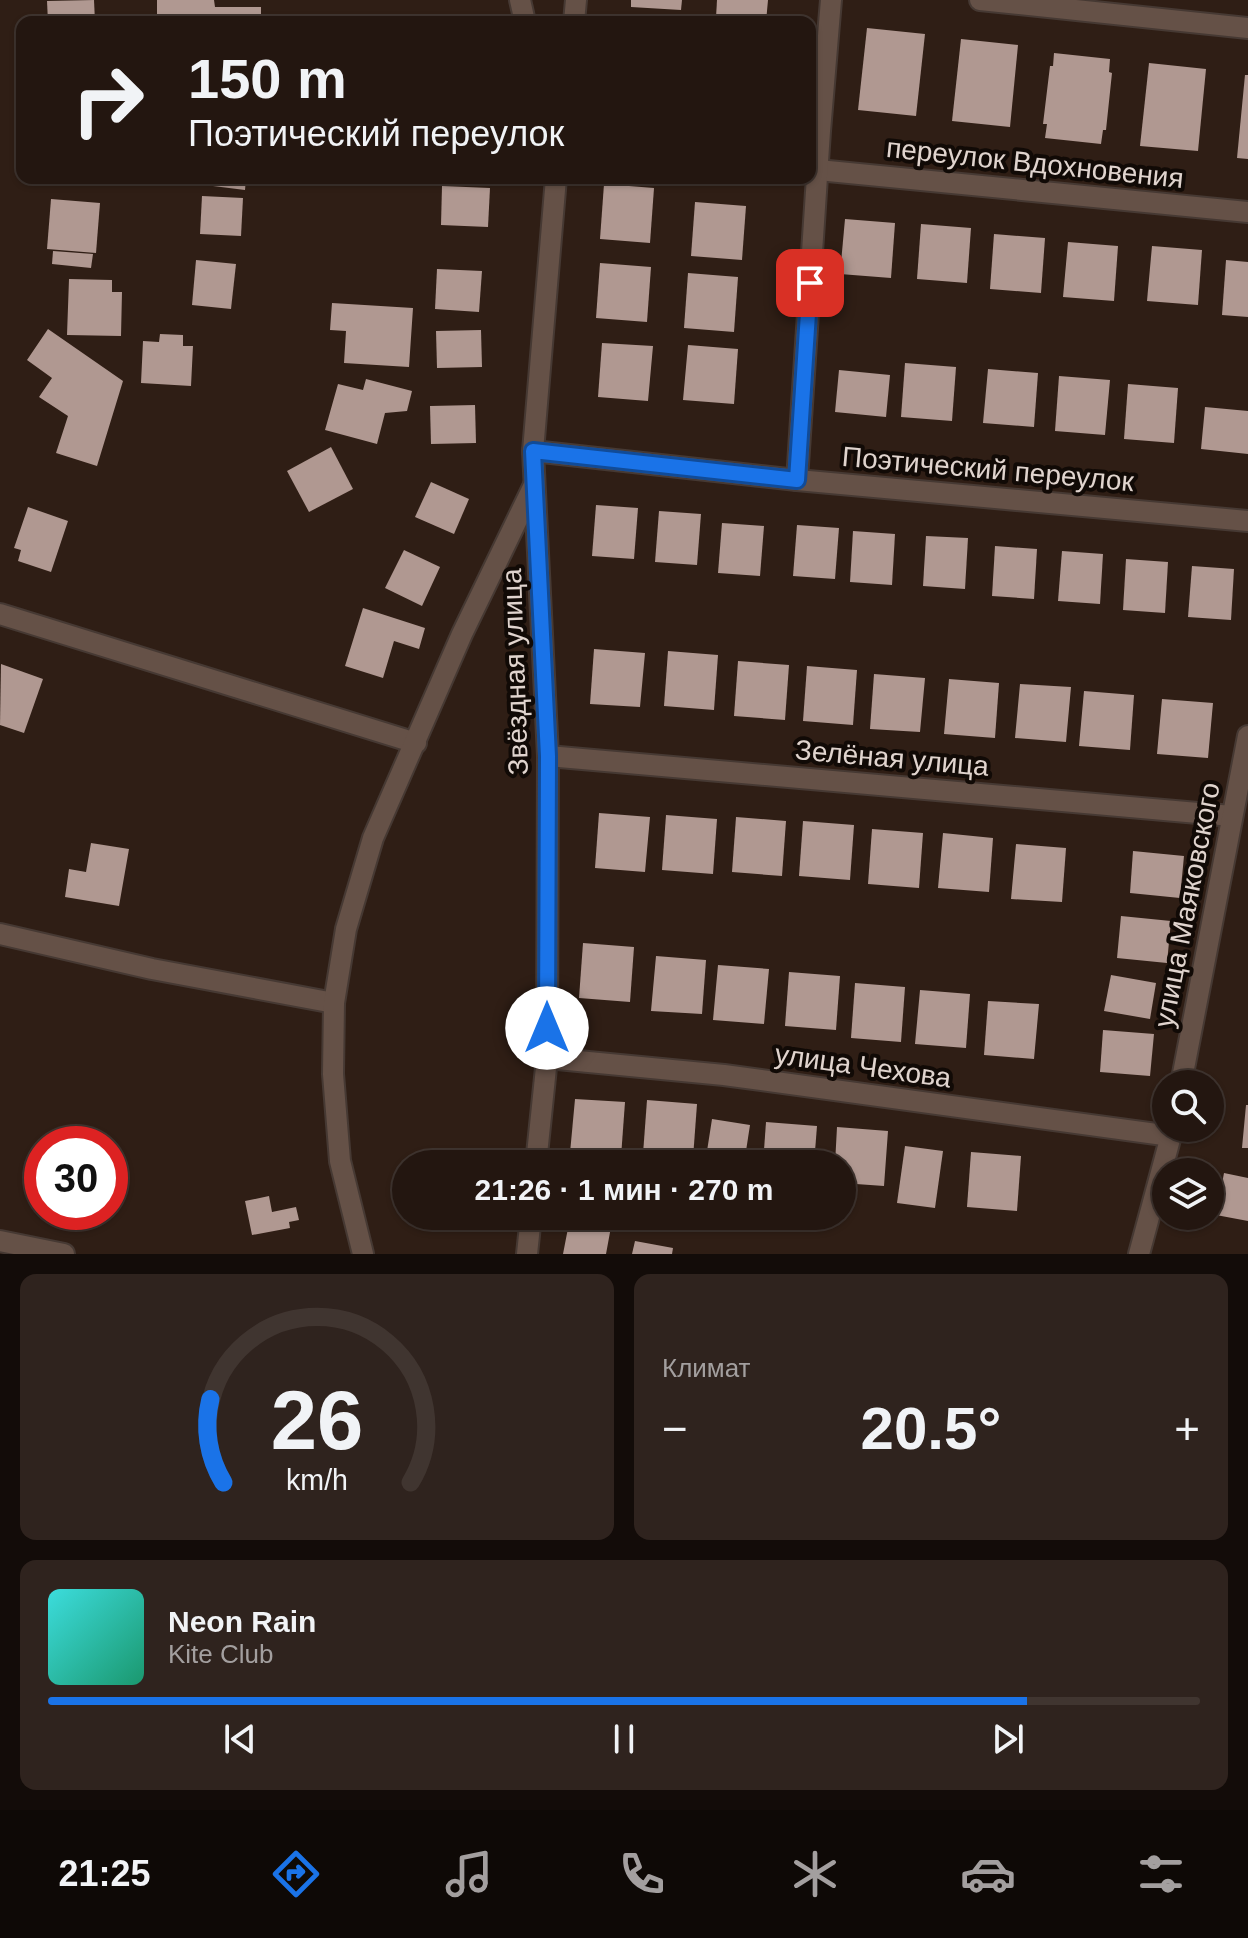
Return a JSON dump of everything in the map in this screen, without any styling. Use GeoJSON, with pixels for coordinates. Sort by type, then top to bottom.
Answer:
{"type":"FeatureCollection","features":[{"type":"Feature","properties":{"kind":"street"},"geometry":{"type":"LineString","coordinates":[[797,480],[831,0]]}},
{"type":"Feature","properties":{"kind":"street"},"geometry":{"type":"LineString","coordinates":[[980,0],[1248,28]]}},
{"type":"Feature","properties":{"kind":"street","name":"переулок Вдохновения"},"geometry":{"type":"LineString","coordinates":[[818,170],[1248,212]]}},
{"type":"Feature","properties":{"kind":"street","name":"Звёздная улица"},"geometry":{"type":"LineString","coordinates":[[537,1150],[547,1058],[548,756],[533,451],[555,184]]}},
{"type":"Feature","properties":{"kind":"street","name":"Поэтический переулок"},"geometry":{"type":"LineString","coordinates":[[533,451],[797,480],[1248,521]]}},
{"type":"Feature","properties":{"kind":"street"},"geometry":{"type":"LineString","coordinates":[[363,1254],[340,1161],[333,1074],[334,1003],[346,929],[364,864],[494,563],[534,485]]}},
{"type":"Feature","properties":{"kind":"street"},"geometry":{"type":"LineString","coordinates":[[0,614],[416,743]]}},
{"type":"Feature","properties":{"kind":"street","name":"улица Маяковского"},"geometry":{"type":"LineString","coordinates":[[1184,1070],[1248,736]]}},
{"type":"Feature","properties":{"kind":"street","name":"Зелёная улица"},"geometry":{"type":"LineString","coordinates":[[548,756],[1232,816]]}},
{"type":"Feature","properties":{"kind":"street"},"geometry":{"type":"LineString","coordinates":[[0,934],[152,969],[334,1003]]}},
{"type":"Feature","properties":{"kind":"street","name":"улица Чехова"},"geometry":{"type":"LineString","coordinates":[[547,1058],[724,1075],[1152,1129]]}},
{"type":"Feature","properties":{"kind":"street"},"geometry":{"type":"LineString","coordinates":[[1139,1254],[1169,1142]]}},
{"type":"Feature","properties":{"kind":"street"},"geometry":{"type":"LineString","coordinates":[[527,1254],[530,1230]]}},
{"type":"Feature","properties":{"kind":"street"},"geometry":{"type":"LineString","coordinates":[[0,1241],[64,1254]]}},
{"type":"Feature","properties":{"kind":"building"},"geometry":{"type":"Polygon","coordinates":[[[94,0],[95,16],[48,16],[47,1],[94,0]]]}},
{"type":"Feature","properties":{"kind":"building"},"geometry":{"type":"Polygon","coordinates":[[[157,0],[214,0],[215,7],[261,7],[261,16],[157,16],[157,0]]]}},
{"type":"Feature","properties":{"kind":"building"},"geometry":{"type":"Polygon","coordinates":[[[631,0],[682,0],[681,10],[631,7],[631,0]]]}},
{"type":"Feature","properties":{"kind":"building"},"geometry":{"type":"Polygon","coordinates":[[[717,0],[768,0],[767,16],[716,16],[717,0]]]}},
{"type":"Feature","properties":{"kind":"building"},"geometry":{"type":"Polygon","coordinates":[[[867,28],[925,34],[916,116],[858,110],[867,28]]]}},
{"type":"Feature","properties":{"kind":"building"},"geometry":{"type":"Polygon","coordinates":[[[961,39],[1018,45],[1010,127],[952,121],[961,39]]]}},
{"type":"Feature","properties":{"kind":"building"},"geometry":{"type":"Polygon","coordinates":[[[1054,53],[1110,59],[1109,72],[1112,73],[1106,130],[1103,130],[1101,144],[1045,138],[1047,124],[1043,124],[1054,53]]]}},
{"type":"Feature","properties":{"kind":"building"},"geometry":{"type":"Polygon","coordinates":[[[1149,63],[1206,69],[1198,151],[1140,146],[1149,63]]]}},
{"type":"Feature","properties":{"kind":"building"},"geometry":{"type":"Polygon","coordinates":[[[1245,75],[1248,75],[1248,159],[1237,158],[1245,75]]]}},
{"type":"Feature","properties":{"kind":"building"},"geometry":{"type":"Polygon","coordinates":[[[213,184],[246,184],[245,190],[213,184]]]}},
{"type":"Feature","properties":{"kind":"building"},"geometry":{"type":"Polygon","coordinates":[[[604,184],[654,188],[650,243],[600,239],[604,184]]]}},
{"type":"Feature","properties":{"kind":"building"},"geometry":{"type":"Polygon","coordinates":[[[442,186],[490,188],[488,227],[441,225],[442,186]]]}},
{"type":"Feature","properties":{"kind":"building"},"geometry":{"type":"Polygon","coordinates":[[[202,196],[243,198],[241,236],[200,234],[202,196]]]}},
{"type":"Feature","properties":{"kind":"building"},"geometry":{"type":"Polygon","coordinates":[[[51,199],[100,203],[96,253],[47,249],[51,199]]]}},
{"type":"Feature","properties":{"kind":"building"},"geometry":{"type":"Polygon","coordinates":[[[695,202],[746,206],[742,260],[691,256],[695,202]]]}},
{"type":"Feature","properties":{"kind":"building"},"geometry":{"type":"Polygon","coordinates":[[[845,219],[895,223],[891,278],[840,274],[845,219]]]}},
{"type":"Feature","properties":{"kind":"building"},"geometry":{"type":"Polygon","coordinates":[[[921,224],[971,228],[967,283],[917,279],[921,224]]]}},
{"type":"Feature","properties":{"kind":"building"},"geometry":{"type":"Polygon","coordinates":[[[994,234],[1045,238],[1041,293],[990,289],[994,234]]]}},
{"type":"Feature","properties":{"kind":"building"},"geometry":{"type":"Polygon","coordinates":[[[1068,242],[1118,246],[1114,301],[1063,297],[1068,242]]]}},
{"type":"Feature","properties":{"kind":"building"},"geometry":{"type":"Polygon","coordinates":[[[1152,246],[1202,250],[1198,305],[1147,301],[1152,246]]]}},
{"type":"Feature","properties":{"kind":"building"},"geometry":{"type":"Polygon","coordinates":[[[53,251],[93,254],[91,268],[52,264],[53,251]]]}},
{"type":"Feature","properties":{"kind":"building"},"geometry":{"type":"Polygon","coordinates":[[[196,260],[236,264],[231,309],[192,305],[196,260]]]}},
{"type":"Feature","properties":{"kind":"building"},"geometry":{"type":"Polygon","coordinates":[[[1226,260],[1248,262],[1248,317],[1222,315],[1226,260]]]}},
{"type":"Feature","properties":{"kind":"building"},"geometry":{"type":"Polygon","coordinates":[[[600,263],[651,267],[647,322],[596,318],[600,263]]]}},
{"type":"Feature","properties":{"kind":"building"},"geometry":{"type":"Polygon","coordinates":[[[437,269],[482,271],[479,312],[435,309],[437,269]]]}},
{"type":"Feature","properties":{"kind":"building"},"geometry":{"type":"Polygon","coordinates":[[[688,273],[738,277],[734,332],[684,328],[688,273]]]}},
{"type":"Feature","properties":{"kind":"building"},"geometry":{"type":"Polygon","coordinates":[[[69,279],[112,280],[112,292],[122,292],[121,336],[67,335],[69,279]]]}},
{"type":"Feature","properties":{"kind":"building"},"geometry":{"type":"Polygon","coordinates":[[[332,303],[413,308],[409,367],[344,363],[346,331],[330,330],[332,303]]]}},
{"type":"Feature","properties":{"kind":"building"},"geometry":{"type":"Polygon","coordinates":[[[48,329],[123,381],[97,466],[56,453],[68,416],[39,397],[52,378],[27,360],[48,329]]]}},
{"type":"Feature","properties":{"kind":"building"},"geometry":{"type":"Polygon","coordinates":[[[481,330],[482,367],[437,368],[436,331],[481,330]]]}},
{"type":"Feature","properties":{"kind":"building"},"geometry":{"type":"Polygon","coordinates":[[[160,334],[183,335],[183,346],[193,346],[191,386],[141,383],[143,341],[159,342],[160,334]]]}},
{"type":"Feature","properties":{"kind":"building"},"geometry":{"type":"Polygon","coordinates":[[[602,343],[653,346],[648,401],[598,397],[602,343]]]}},
{"type":"Feature","properties":{"kind":"building"},"geometry":{"type":"Polygon","coordinates":[[[688,345],[738,349],[734,404],[683,400],[688,345]]]}},
{"type":"Feature","properties":{"kind":"building"},"geometry":{"type":"Polygon","coordinates":[[[905,363],[956,367],[952,421],[901,417],[905,363]]]}},
{"type":"Feature","properties":{"kind":"building"},"geometry":{"type":"Polygon","coordinates":[[[988,369],[1038,373],[1034,427],[983,423],[988,369]]]}},
{"type":"Feature","properties":{"kind":"building"},"geometry":{"type":"Polygon","coordinates":[[[839,370],[890,375],[886,417],[835,412],[839,370]]]}},
{"type":"Feature","properties":{"kind":"building"},"geometry":{"type":"Polygon","coordinates":[[[1059,376],[1110,380],[1105,435],[1055,431],[1059,376]]]}},
{"type":"Feature","properties":{"kind":"building"},"geometry":{"type":"Polygon","coordinates":[[[366,379],[412,391],[407,411],[385,413],[377,444],[325,430],[338,384],[363,390],[366,379]]]}},
{"type":"Feature","properties":{"kind":"building"},"geometry":{"type":"Polygon","coordinates":[[[1128,384],[1178,388],[1174,443],[1124,439],[1128,384]]]}},
{"type":"Feature","properties":{"kind":"building"},"geometry":{"type":"Polygon","coordinates":[[[475,405],[476,443],[431,444],[430,406],[475,405]]]}},
{"type":"Feature","properties":{"kind":"building"},"geometry":{"type":"Polygon","coordinates":[[[1205,407],[1248,411],[1248,454],[1201,449],[1205,407]]]}},
{"type":"Feature","properties":{"kind":"building"},"geometry":{"type":"Polygon","coordinates":[[[331,447],[353,489],[309,512],[287,471],[331,447]]]}},
{"type":"Feature","properties":{"kind":"building"},"geometry":{"type":"Polygon","coordinates":[[[431,482],[469,499],[454,534],[415,517],[431,482]]]}},
{"type":"Feature","properties":{"kind":"building"},"geometry":{"type":"Polygon","coordinates":[[[596,505],[638,508],[634,559],[592,556],[596,505]]]}},
{"type":"Feature","properties":{"kind":"building"},"geometry":{"type":"Polygon","coordinates":[[[28,507],[68,521],[51,572],[18,561],[21,550],[14,548],[28,507]]]}},
{"type":"Feature","properties":{"kind":"building"},"geometry":{"type":"Polygon","coordinates":[[[659,511],[701,514],[697,565],[655,562],[659,511]]]}},
{"type":"Feature","properties":{"kind":"building"},"geometry":{"type":"Polygon","coordinates":[[[722,523],[764,526],[760,576],[718,573],[722,523]]]}},
{"type":"Feature","properties":{"kind":"building"},"geometry":{"type":"Polygon","coordinates":[[[797,525],[839,528],[835,579],[793,576],[797,525]]]}},
{"type":"Feature","properties":{"kind":"building"},"geometry":{"type":"Polygon","coordinates":[[[853,531],[895,534],[892,585],[850,582],[853,531]]]}},
{"type":"Feature","properties":{"kind":"building"},"geometry":{"type":"Polygon","coordinates":[[[926,536],[968,538],[965,589],[923,586],[926,536]]]}},
{"type":"Feature","properties":{"kind":"building"},"geometry":{"type":"Polygon","coordinates":[[[995,546],[1037,549],[1034,599],[992,596],[995,546]]]}},
{"type":"Feature","properties":{"kind":"building"},"geometry":{"type":"Polygon","coordinates":[[[404,550],[440,567],[422,606],[385,588],[404,550]]]}},
{"type":"Feature","properties":{"kind":"building"},"geometry":{"type":"Polygon","coordinates":[[[1062,551],[1103,554],[1100,604],[1058,601],[1062,551]]]}},
{"type":"Feature","properties":{"kind":"building"},"geometry":{"type":"Polygon","coordinates":[[[1126,559],[1168,562],[1165,613],[1123,610],[1126,559]]]}},
{"type":"Feature","properties":{"kind":"building"},"geometry":{"type":"Polygon","coordinates":[[[1192,566],[1234,569],[1231,620],[1188,617],[1192,566]]]}},
{"type":"Feature","properties":{"kind":"building"},"geometry":{"type":"Polygon","coordinates":[[[363,608],[425,628],[419,649],[394,641],[383,678],[345,666],[363,608]]]}},
{"type":"Feature","properties":{"kind":"building"},"geometry":{"type":"Polygon","coordinates":[[[594,649],[645,653],[640,707],[590,704],[594,649]]]}},
{"type":"Feature","properties":{"kind":"building"},"geometry":{"type":"Polygon","coordinates":[[[668,651],[718,655],[714,710],[664,706],[668,651]]]}},
{"type":"Feature","properties":{"kind":"building"},"geometry":{"type":"Polygon","coordinates":[[[738,661],[789,665],[785,720],[734,716],[738,661]]]}},
{"type":"Feature","properties":{"kind":"building"},"geometry":{"type":"Polygon","coordinates":[[[1,664],[43,679],[24,733],[0,725],[1,664]]]}},
{"type":"Feature","properties":{"kind":"building"},"geometry":{"type":"Polygon","coordinates":[[[807,666],[857,670],[853,725],[803,721],[807,666]]]}},
{"type":"Feature","properties":{"kind":"building"},"geometry":{"type":"Polygon","coordinates":[[[874,674],[925,678],[920,732],[870,729],[874,674]]]}},
{"type":"Feature","properties":{"kind":"building"},"geometry":{"type":"Polygon","coordinates":[[[949,679],[999,683],[995,738],[944,734],[949,679]]]}},
{"type":"Feature","properties":{"kind":"building"},"geometry":{"type":"Polygon","coordinates":[[[1020,684],[1071,687],[1066,742],[1015,738],[1020,684]]]}},
{"type":"Feature","properties":{"kind":"building"},"geometry":{"type":"Polygon","coordinates":[[[1084,691],[1134,695],[1130,750],[1079,746],[1084,691]]]}},
{"type":"Feature","properties":{"kind":"building"},"geometry":{"type":"Polygon","coordinates":[[[1162,699],[1213,703],[1208,758],[1157,754],[1162,699]]]}},
{"type":"Feature","properties":{"kind":"building"},"geometry":{"type":"Polygon","coordinates":[[[599,813],[650,817],[645,872],[595,868],[599,813]]]}},
{"type":"Feature","properties":{"kind":"building"},"geometry":{"type":"Polygon","coordinates":[[[666,815],[717,819],[713,874],[662,870],[666,815]]]}},
{"type":"Feature","properties":{"kind":"building"},"geometry":{"type":"Polygon","coordinates":[[[736,817],[786,821],[782,876],[732,872],[736,817]]]}},
{"type":"Feature","properties":{"kind":"building"},"geometry":{"type":"Polygon","coordinates":[[[803,821],[854,825],[850,880],[799,876],[803,821]]]}},
{"type":"Feature","properties":{"kind":"building"},"geometry":{"type":"Polygon","coordinates":[[[872,829],[923,833],[919,888],[868,884],[872,829]]]}},
{"type":"Feature","properties":{"kind":"building"},"geometry":{"type":"Polygon","coordinates":[[[943,833],[993,838],[989,892],[938,888],[943,833]]]}},
{"type":"Feature","properties":{"kind":"building"},"geometry":{"type":"Polygon","coordinates":[[[91,843],[129,849],[119,906],[65,897],[69,869],[86,872],[91,843]]]}},
{"type":"Feature","properties":{"kind":"building"},"geometry":{"type":"Polygon","coordinates":[[[1016,844],[1066,848],[1062,902],[1011,899],[1016,844]]]}},
{"type":"Feature","properties":{"kind":"building"},"geometry":{"type":"Polygon","coordinates":[[[1133,851],[1184,856],[1180,898],[1130,893],[1133,851]]]}},
{"type":"Feature","properties":{"kind":"building"},"geometry":{"type":"Polygon","coordinates":[[[1121,916],[1171,921],[1167,963],[1117,958],[1121,916]]]}},
{"type":"Feature","properties":{"kind":"building"},"geometry":{"type":"Polygon","coordinates":[[[583,943],[634,947],[630,1002],[579,998],[583,943]]]}},
{"type":"Feature","properties":{"kind":"building"},"geometry":{"type":"Polygon","coordinates":[[[656,956],[706,960],[702,1014],[651,1011],[656,956]]]}},
{"type":"Feature","properties":{"kind":"building"},"geometry":{"type":"Polygon","coordinates":[[[718,965],[769,969],[764,1024],[713,1020],[718,965]]]}},
{"type":"Feature","properties":{"kind":"building"},"geometry":{"type":"Polygon","coordinates":[[[789,972],[840,976],[836,1030],[785,1026],[789,972]]]}},
{"type":"Feature","properties":{"kind":"building"},"geometry":{"type":"Polygon","coordinates":[[[1111,975],[1156,983],[1150,1019],[1104,1011],[1111,975]]]}},
{"type":"Feature","properties":{"kind":"building"},"geometry":{"type":"Polygon","coordinates":[[[855,983],[905,987],[901,1042],[851,1038],[855,983]]]}},
{"type":"Feature","properties":{"kind":"building"},"geometry":{"type":"Polygon","coordinates":[[[920,990],[970,994],[966,1048],[915,1044],[920,990]]]}},
{"type":"Feature","properties":{"kind":"building"},"geometry":{"type":"Polygon","coordinates":[[[988,1001],[1039,1004],[1034,1059],[984,1055],[988,1001]]]}},
{"type":"Feature","properties":{"kind":"building"},"geometry":{"type":"Polygon","coordinates":[[[1103,1030],[1154,1034],[1150,1076],[1100,1072],[1103,1030]]]}},
{"type":"Feature","properties":{"kind":"building"},"geometry":{"type":"Polygon","coordinates":[[[575,1099],[625,1102],[622,1150],[570,1150],[575,1099]]]}},
{"type":"Feature","properties":{"kind":"building"},"geometry":{"type":"Polygon","coordinates":[[[647,1100],[697,1104],[694,1150],[643,1150],[647,1100]]]}},
{"type":"Feature","properties":{"kind":"building"},"geometry":{"type":"Polygon","coordinates":[[[1246,1105],[1248,1148],[1242,1148],[1246,1105]]]}},
{"type":"Feature","properties":{"kind":"building"},"geometry":{"type":"Polygon","coordinates":[[[712,1119],[750,1125],[746,1150],[707,1150],[712,1119]]]}},
{"type":"Feature","properties":{"kind":"building"},"geometry":{"type":"Polygon","coordinates":[[[766,1122],[817,1126],[815,1150],[764,1150],[766,1122]]]}},
{"type":"Feature","properties":{"kind":"building"},"geometry":{"type":"Polygon","coordinates":[[[837,1127],[888,1131],[884,1186],[856,1184],[856,1150],[836,1150],[837,1127]]]}},
{"type":"Feature","properties":{"kind":"building"},"geometry":{"type":"Polygon","coordinates":[[[905,1146],[943,1151],[935,1208],[897,1203],[905,1146]]]}},
{"type":"Feature","properties":{"kind":"building"},"geometry":{"type":"Polygon","coordinates":[[[971,1152],[1021,1156],[1017,1211],[967,1207],[971,1152]]]}},
{"type":"Feature","properties":{"kind":"building"},"geometry":{"type":"Polygon","coordinates":[[[1224,1173],[1248,1178],[1248,1221],[1224,1216],[1224,1173]]]}},
{"type":"Feature","properties":{"kind":"building"},"geometry":{"type":"Polygon","coordinates":[[[269,1196],[272,1212],[296,1207],[299,1220],[289,1222],[290,1228],[252,1235],[245,1201],[269,1196]]]}},
{"type":"Feature","properties":{"kind":"building"},"geometry":{"type":"Polygon","coordinates":[[[568,1230],[610,1230],[606,1254],[563,1254],[568,1230]]]}},
{"type":"Feature","properties":{"kind":"building"},"geometry":{"type":"Polygon","coordinates":[[[635,1241],[673,1248],[672,1254],[632,1254],[635,1241]]]}},
{"type":"Feature","properties":{"kind":"route"},"geometry":{"type":"LineString","coordinates":[[547,1028],[548,756],[533,451],[797,480],[810,283]]}}]}
